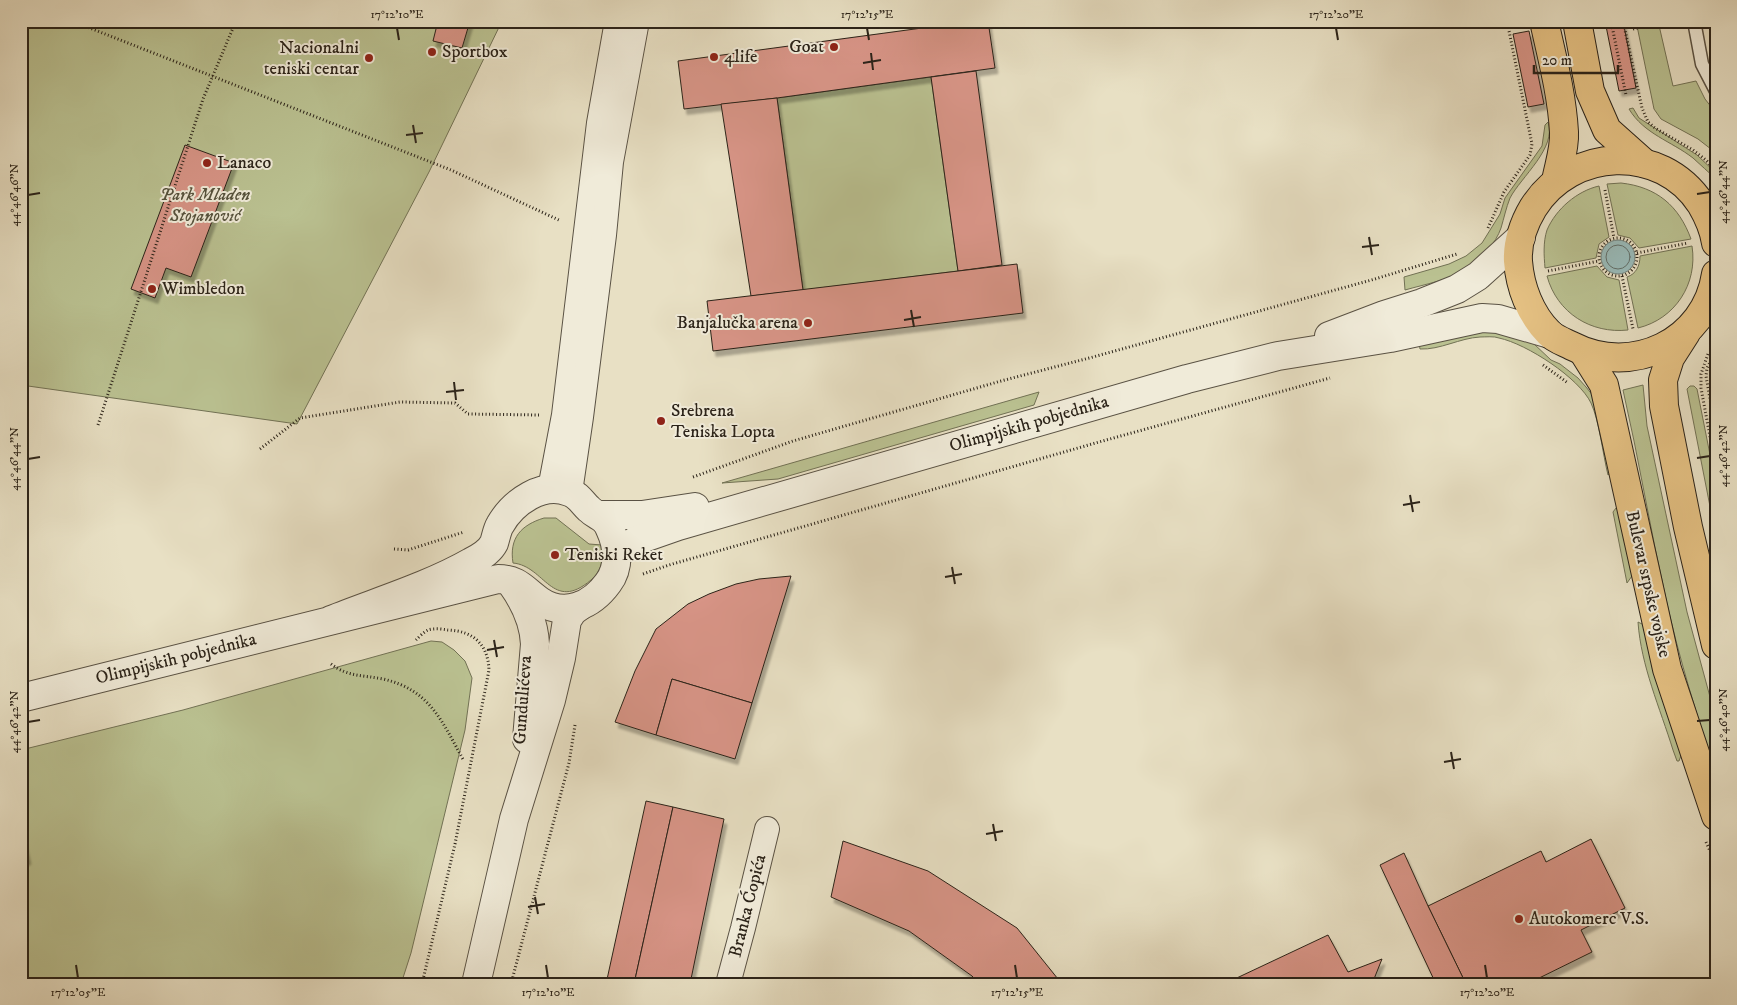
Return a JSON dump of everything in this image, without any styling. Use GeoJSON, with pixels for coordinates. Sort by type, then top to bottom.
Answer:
{"type":"FeatureCollection","features":[{"type":"Feature","properties":{"kind":"main road"},"geometry":{"type":"LineString","coordinates":[[1544,21],[1559,93],[1564,132],[1556,181]]}},
{"type":"Feature","properties":{"kind":"main road","name":"Bulevar srpske vojske"},"geometry":{"type":"LineString","coordinates":[[1576,21],[1590,91],[1607,130],[1644,163]]}},
{"type":"Feature","properties":{"kind":"main road","name":"Bulevar srpske vojske"},"geometry":{"type":"LineString","coordinates":[[1703,309],[1669,344],[1640,356],[1608,358],[1584,353],[1550,334],[1538,320],[1529,305],[1521,282],[1518,260],[1520,237],[1528,216],[1536,203],[1556,181],[1575,169],[1596,162],[1617,160],[1644,163],[1660,168],[1679,180],[1695,196],[1707,214],[1715,236],[1706,242]]}},
{"type":"Feature","properties":{"kind":"main road","name":"Bulevar srpske vojske"},"geometry":{"type":"LineString","coordinates":[[1716,274],[1714,286],[1703,309],[1670,358],[1663,380],[1664,406],[1688,527],[1716,645]]}},
{"type":"Feature","properties":{"kind":"main road","name":"Bulevar srpske vojske"},"geometry":{"type":"LineString","coordinates":[[1584,353],[1604,385],[1667,669],[1710,827]]}},
{"type":"Feature","properties":{"kind":"street"},"geometry":{"type":"LineString","coordinates":[[560,491],[564,414],[599,123],[617,21]]}},
{"type":"Feature","properties":{"kind":"street"},"geometry":{"type":"LineString","coordinates":[[560,491],[582,417],[611,162],[637,21]]}},
{"type":"Feature","properties":{"kind":"street"},"geometry":{"type":"LineString","coordinates":[[1679,180],[1716,200]]}},
{"type":"Feature","properties":{"kind":"street","name":"Olimpijskih pobjednika"},"geometry":{"type":"LineString","coordinates":[[1278,356],[1384,314],[1422,303],[1457,289],[1478,276],[1520,237]]}},
{"type":"Feature","properties":{"kind":"street","name":"Olimpijskih pobjednika"},"geometry":{"type":"LineString","coordinates":[[627,562],[635,548],[781,495],[1177,382],[1278,356],[1390,338],[1482,318],[1505,320],[1550,334]]}},
{"type":"Feature","properties":{"kind":"street"},"geometry":{"type":"LineString","coordinates":[[498,544],[500,525],[513,508],[525,498],[560,491],[578,496],[589,510],[605,520],[627,562],[618,586],[611,596],[595,611],[553,620],[536,612],[510,590]]}},
{"type":"Feature","properties":{"kind":"street","name":"Olimpijskih pobjednika"},"geometry":{"type":"LineString","coordinates":[[331,620],[457,570],[473,561],[498,544],[509,524],[523,510],[560,491]]}},
{"type":"Feature","properties":{"kind":"street","name":"Olimpijskih pobjednika"},"geometry":{"type":"LineString","coordinates":[[523,510],[540,502],[556,501],[565,503],[588,522],[597,526],[605,520],[781,495]]}},
{"type":"Feature","properties":{"kind":"street","name":"Olimpijskih pobjednika"},"geometry":{"type":"LineString","coordinates":[[21,698],[331,620],[510,590],[498,544]]}},
{"type":"Feature","properties":{"kind":"street","name":"Gundulićeva"},"geometry":{"type":"LineString","coordinates":[[510,590],[525,627],[526,639],[514,820]]}},
{"type":"Feature","properties":{"kind":"street","name":"Gundulićeva"},"geometry":{"type":"LineString","coordinates":[[476,984],[514,820],[552,718],[576,614]]}},
{"type":"Feature","properties":{"kind":"street","name":"Branka Ćopića"},"geometry":{"type":"LineString","coordinates":[[728,984],[744,928],[767,829]]}},
{"type":"Feature","properties":{"kind":"lane"},"geometry":{"type":"LineString","coordinates":[[1694,21],[1702,64],[1716,91]]}},
{"type":"Feature","properties":{"kind":"path"},"geometry":{"type":"LineString","coordinates":[[21,227],[26,21]]}},
{"type":"Feature","properties":{"kind":"path"},"geometry":{"type":"LineString","coordinates":[[72,21],[451,170],[568,224]]}},
{"type":"Feature","properties":{"kind":"path"},"geometry":{"type":"LineString","coordinates":[[98,425],[193,127],[212,76],[236,21]]}},
{"type":"Feature","properties":{"kind":"path"},"geometry":{"type":"LineString","coordinates":[[1483,235],[1504,192],[1530,155],[1532,149],[1530,127],[1507,21]]}},
{"type":"Feature","properties":{"kind":"path"},"geometry":{"type":"LineString","coordinates":[[1612,21],[1626,95]]}},
{"type":"Feature","properties":{"kind":"path"},"geometry":{"type":"LineString","coordinates":[[1623,21],[1642,108],[1648,122],[1693,150],[1716,171]]}},
{"type":"Feature","properties":{"kind":"path"},"geometry":{"type":"LineString","coordinates":[[1632,29],[1661,24]]}},
{"type":"Feature","properties":{"kind":"path"},"geometry":{"type":"LineString","coordinates":[[1604,187],[1614,238]]}},
{"type":"Feature","properties":{"kind":"path"},"geometry":{"type":"LineString","coordinates":[[1614,238],[1622,238],[1630,242],[1637,253],[1637,262],[1634,268],[1622,276],[1607,273],[1601,266],[1598,256],[1605,242],[1614,238]]}},
{"type":"Feature","properties":{"kind":"path"},"geometry":{"type":"LineString","coordinates":[[1637,253],[1706,242]]}},
{"type":"Feature","properties":{"kind":"path"},"geometry":{"type":"LineString","coordinates":[[692,478],[793,441],[1459,253]]}},
{"type":"Feature","properties":{"kind":"path"},"geometry":{"type":"LineString","coordinates":[[1539,273],[1599,260]]}},
{"type":"Feature","properties":{"kind":"path"},"geometry":{"type":"LineString","coordinates":[[1622,276],[1634,336]]}},
{"type":"Feature","properties":{"kind":"path"},"geometry":{"type":"LineString","coordinates":[[1711,348],[1701,374],[1701,388],[1716,469]]}},
{"type":"Feature","properties":{"kind":"path"},"geometry":{"type":"LineString","coordinates":[[1716,351],[1707,368],[1706,376],[1716,433]]}},
{"type":"Feature","properties":{"kind":"path"},"geometry":{"type":"LineString","coordinates":[[1537,361],[1570,384]]}},
{"type":"Feature","properties":{"kind":"path"},"geometry":{"type":"LineString","coordinates":[[627,562],[686,560],[1080,447],[1339,376]]}},
{"type":"Feature","properties":{"kind":"path"},"geometry":{"type":"LineString","coordinates":[[260,449],[300,418],[400,402],[455,403],[468,414],[541,415]]}},
{"type":"Feature","properties":{"kind":"path"},"geometry":{"type":"LineString","coordinates":[[394,549],[408,550]]}},
{"type":"Feature","properties":{"kind":"path"},"geometry":{"type":"LineString","coordinates":[[416,640],[427,630],[445,629],[464,632],[482,644],[489,660],[489,670],[455,844],[422,984]]}},
{"type":"Feature","properties":{"kind":"path"},"geometry":{"type":"LineString","coordinates":[[331,664],[341,672],[384,679],[407,687],[429,702],[464,761]]}},
{"type":"Feature","properties":{"kind":"path"},"geometry":{"type":"LineString","coordinates":[[511,984],[569,763],[575,723]]}},
{"type":"Feature","properties":{"kind":"path"},"geometry":{"type":"LineString","coordinates":[[1710,827],[1716,864]]}},
{"type":"Feature","properties":{"kind":"green space","name":"Park Mladen Stojanović"},"geometry":{"type":"Polygon","coordinates":[[[21,21],[502,21],[429,172],[297,424],[21,385],[21,21]]]}},
{"type":"Feature","properties":{"kind":"green space"},"geometry":{"type":"Polygon","coordinates":[[[1636,21],[1658,21],[1673,86],[1696,81],[1705,99],[1716,113],[1716,153],[1698,139],[1661,119],[1654,109],[1636,21]]]}},
{"type":"Feature","properties":{"kind":"green space"},"geometry":{"type":"Polygon","coordinates":[[[931,77],[958,271],[803,290],[777,98],[931,77]]]}},
{"type":"Feature","properties":{"kind":"green space"},"geometry":{"type":"Polygon","coordinates":[[[1633,108],[1639,118],[1697,155],[1716,173],[1716,179],[1685,152],[1642,125],[1629,109],[1633,108]]]}},
{"type":"Feature","properties":{"kind":"green space"},"geometry":{"type":"Polygon","coordinates":[[[1548,122],[1549,132],[1543,152],[1510,198],[1499,234],[1483,256],[1460,273],[1405,290],[1404,277],[1449,264],[1466,256],[1482,243],[1500,214],[1505,198],[1542,146],[1545,125],[1548,122]]]}},
{"type":"Feature","properties":{"kind":"green space"},"geometry":{"type":"Polygon","coordinates":[[[1621,183],[1645,189],[1665,200],[1680,217],[1691,239],[1639,248],[1630,238],[1618,235],[1607,184],[1621,183]]]}},
{"type":"Feature","properties":{"kind":"green space"},"geometry":{"type":"Polygon","coordinates":[[[1599,186],[1609,237],[1599,244],[1596,258],[1545,268],[1545,239],[1551,222],[1568,202],[1583,192],[1599,186]]]}},
{"type":"Feature","properties":{"kind":"green space"},"geometry":{"type":"Polygon","coordinates":[[[1692,246],[1691,274],[1681,298],[1663,317],[1638,328],[1627,277],[1637,269],[1640,256],[1692,246]]]}},
{"type":"Feature","properties":{"kind":"green space"},"geometry":{"type":"Polygon","coordinates":[[[1597,266],[1607,277],[1619,280],[1628,330],[1601,328],[1577,318],[1559,301],[1547,276],[1597,266]]]}},
{"type":"Feature","properties":{"kind":"green space"},"geometry":{"type":"Polygon","coordinates":[[[1488,327],[1533,343],[1551,360],[1560,364],[1578,378],[1586,387],[1594,397],[1616,468],[1608,475],[1599,428],[1591,403],[1585,393],[1575,383],[1551,363],[1524,347],[1495,337],[1472,338],[1435,348],[1420,349],[1419,343],[1488,327]]]}},
{"type":"Feature","properties":{"kind":"green space"},"geometry":{"type":"Polygon","coordinates":[[[1643,385],[1647,426],[1687,612],[1716,719],[1716,774],[1671,621],[1623,390],[1643,385]]]}},
{"type":"Feature","properties":{"kind":"green space"},"geometry":{"type":"Polygon","coordinates":[[[1690,386],[1694,386],[1697,389],[1716,485],[1716,537],[1687,389],[1690,386]]]}},
{"type":"Feature","properties":{"kind":"green space"},"geometry":{"type":"Polygon","coordinates":[[[1039,392],[1034,405],[778,479],[722,483],[1039,392]]]}},
{"type":"Feature","properties":{"kind":"green space"},"geometry":{"type":"Polygon","coordinates":[[[1616,508],[1620,509],[1635,567],[1627,583],[1613,512],[1616,508]]]}},
{"type":"Feature","properties":{"kind":"green space"},"geometry":{"type":"Polygon","coordinates":[[[544,518],[556,518],[589,544],[602,545],[603,555],[598,573],[578,589],[567,592],[558,590],[524,566],[513,563],[513,546],[518,534],[529,524],[544,518]]]}},
{"type":"Feature","properties":{"kind":"green space"},"geometry":{"type":"Polygon","coordinates":[[[1638,622],[1644,625],[1682,753],[1679,761],[1677,761],[1673,750],[1647,671],[1638,622]]]}},
{"type":"Feature","properties":{"kind":"green space"},"geometry":{"type":"Polygon","coordinates":[[[431,641],[442,642],[454,650],[465,661],[472,678],[465,730],[411,953],[401,984],[21,984],[21,750],[183,710],[431,641]]]}},
{"type":"Feature","properties":{"kind":"water"},"geometry":{"type":"Polygon","coordinates":[[[1618,240],[1630,245],[1635,257],[1630,269],[1618,274],[1606,269],[1601,257],[1606,245],[1618,240]]]}},
{"type":"Feature","properties":{"kind":"building"},"geometry":{"type":"Polygon","coordinates":[[[438,21],[470,21],[462,48],[433,41],[438,21]]]}},
{"type":"Feature","properties":{"kind":"building"},"geometry":{"type":"Polygon","coordinates":[[[974,21],[988,21],[995,68],[684,109],[678,61],[974,21]]]}},
{"type":"Feature","properties":{"kind":"building"},"geometry":{"type":"Polygon","coordinates":[[[1605,21],[1623,21],[1636,88],[1619,91],[1605,21]]]}},
{"type":"Feature","properties":{"kind":"building"},"geometry":{"type":"Polygon","coordinates":[[[1529,31],[1544,104],[1528,107],[1513,34],[1529,31]]]}},
{"type":"Feature","properties":{"kind":"building"},"geometry":{"type":"Polygon","coordinates":[[[976,71],[1002,265],[958,271],[931,77],[976,71]]]}},
{"type":"Feature","properties":{"kind":"building"},"geometry":{"type":"Polygon","coordinates":[[[777,98],[803,290],[751,296],[721,104],[777,98]]]}},
{"type":"Feature","properties":{"kind":"building"},"geometry":{"type":"Polygon","coordinates":[[[185,145],[234,163],[191,277],[166,268],[155,298],[131,289],[185,145]]]}},
{"type":"Feature","properties":{"kind":"building"},"geometry":{"type":"Polygon","coordinates":[[[1017,264],[1023,313],[713,351],[707,301],[1017,264]]]}},
{"type":"Feature","properties":{"kind":"building"},"geometry":{"type":"Polygon","coordinates":[[[791,576],[752,703],[672,679],[656,735],[615,722],[635,671],[656,629],[688,604],[709,594],[736,584],[759,579],[791,576]]]}},
{"type":"Feature","properties":{"kind":"building"},"geometry":{"type":"Polygon","coordinates":[[[672,679],[752,703],[735,759],[656,735],[672,679]]]}},
{"type":"Feature","properties":{"kind":"building"},"geometry":{"type":"Polygon","coordinates":[[[646,801],[673,807],[634,984],[606,984],[646,801]]]}},
{"type":"Feature","properties":{"kind":"building"},"geometry":{"type":"Polygon","coordinates":[[[673,807],[724,819],[690,984],[634,984],[673,807]]]}},
{"type":"Feature","properties":{"kind":"building"},"geometry":{"type":"Polygon","coordinates":[[[21,828],[28,859],[21,861],[21,828]]]}},
{"type":"Feature","properties":{"kind":"building","name":"Autokomerc V.S."},"geometry":{"type":"Polygon","coordinates":[[[1591,839],[1625,908],[1581,930],[1592,952],[1527,984],[1466,984],[1428,906],[1541,851],[1546,862],[1591,839]]]}},
{"type":"Feature","properties":{"kind":"building"},"geometry":{"type":"Polygon","coordinates":[[[843,841],[928,871],[1017,928],[1062,984],[980,984],[972,976],[909,931],[831,897],[843,841]]]}},
{"type":"Feature","properties":{"kind":"building"},"geometry":{"type":"Polygon","coordinates":[[[1404,853],[1466,984],[1436,984],[1380,865],[1404,853]]]}},
{"type":"Feature","properties":{"kind":"building"},"geometry":{"type":"Polygon","coordinates":[[[1328,935],[1348,972],[1382,959],[1372,984],[1224,984],[1328,935]]]}},
{"type":"Feature","properties":{"kind":"place","name":"Goat"},"geometry":{"type":"Point","coordinates":[834,47]}},
{"type":"Feature","properties":{"kind":"place","name":"Sportbox"},"geometry":{"type":"Point","coordinates":[432,52]}},
{"type":"Feature","properties":{"kind":"place","name":"4life"},"geometry":{"type":"Point","coordinates":[714,57]}},
{"type":"Feature","properties":{"kind":"place","name":"Nacionalni teniski centar"},"geometry":{"type":"Point","coordinates":[369,58]}},
{"type":"Feature","properties":{"kind":"place","name":"Lanaco"},"geometry":{"type":"Point","coordinates":[207,163]}},
{"type":"Feature","properties":{"kind":"place","name":"Wimbledon"},"geometry":{"type":"Point","coordinates":[152,289]}},
{"type":"Feature","properties":{"kind":"place","name":"Banjalučka arena"},"geometry":{"type":"Point","coordinates":[808,323]}},
{"type":"Feature","properties":{"kind":"place","name":"Srebrena Teniska Lopta"},"geometry":{"type":"Point","coordinates":[661,421]}},
{"type":"Feature","properties":{"kind":"place","name":"Teniski Reket"},"geometry":{"type":"Point","coordinates":[555,555]}},
{"type":"Feature","properties":{"kind":"place","name":"Autokomerc V.S."},"geometry":{"type":"Point","coordinates":[1519,919]}}]}
